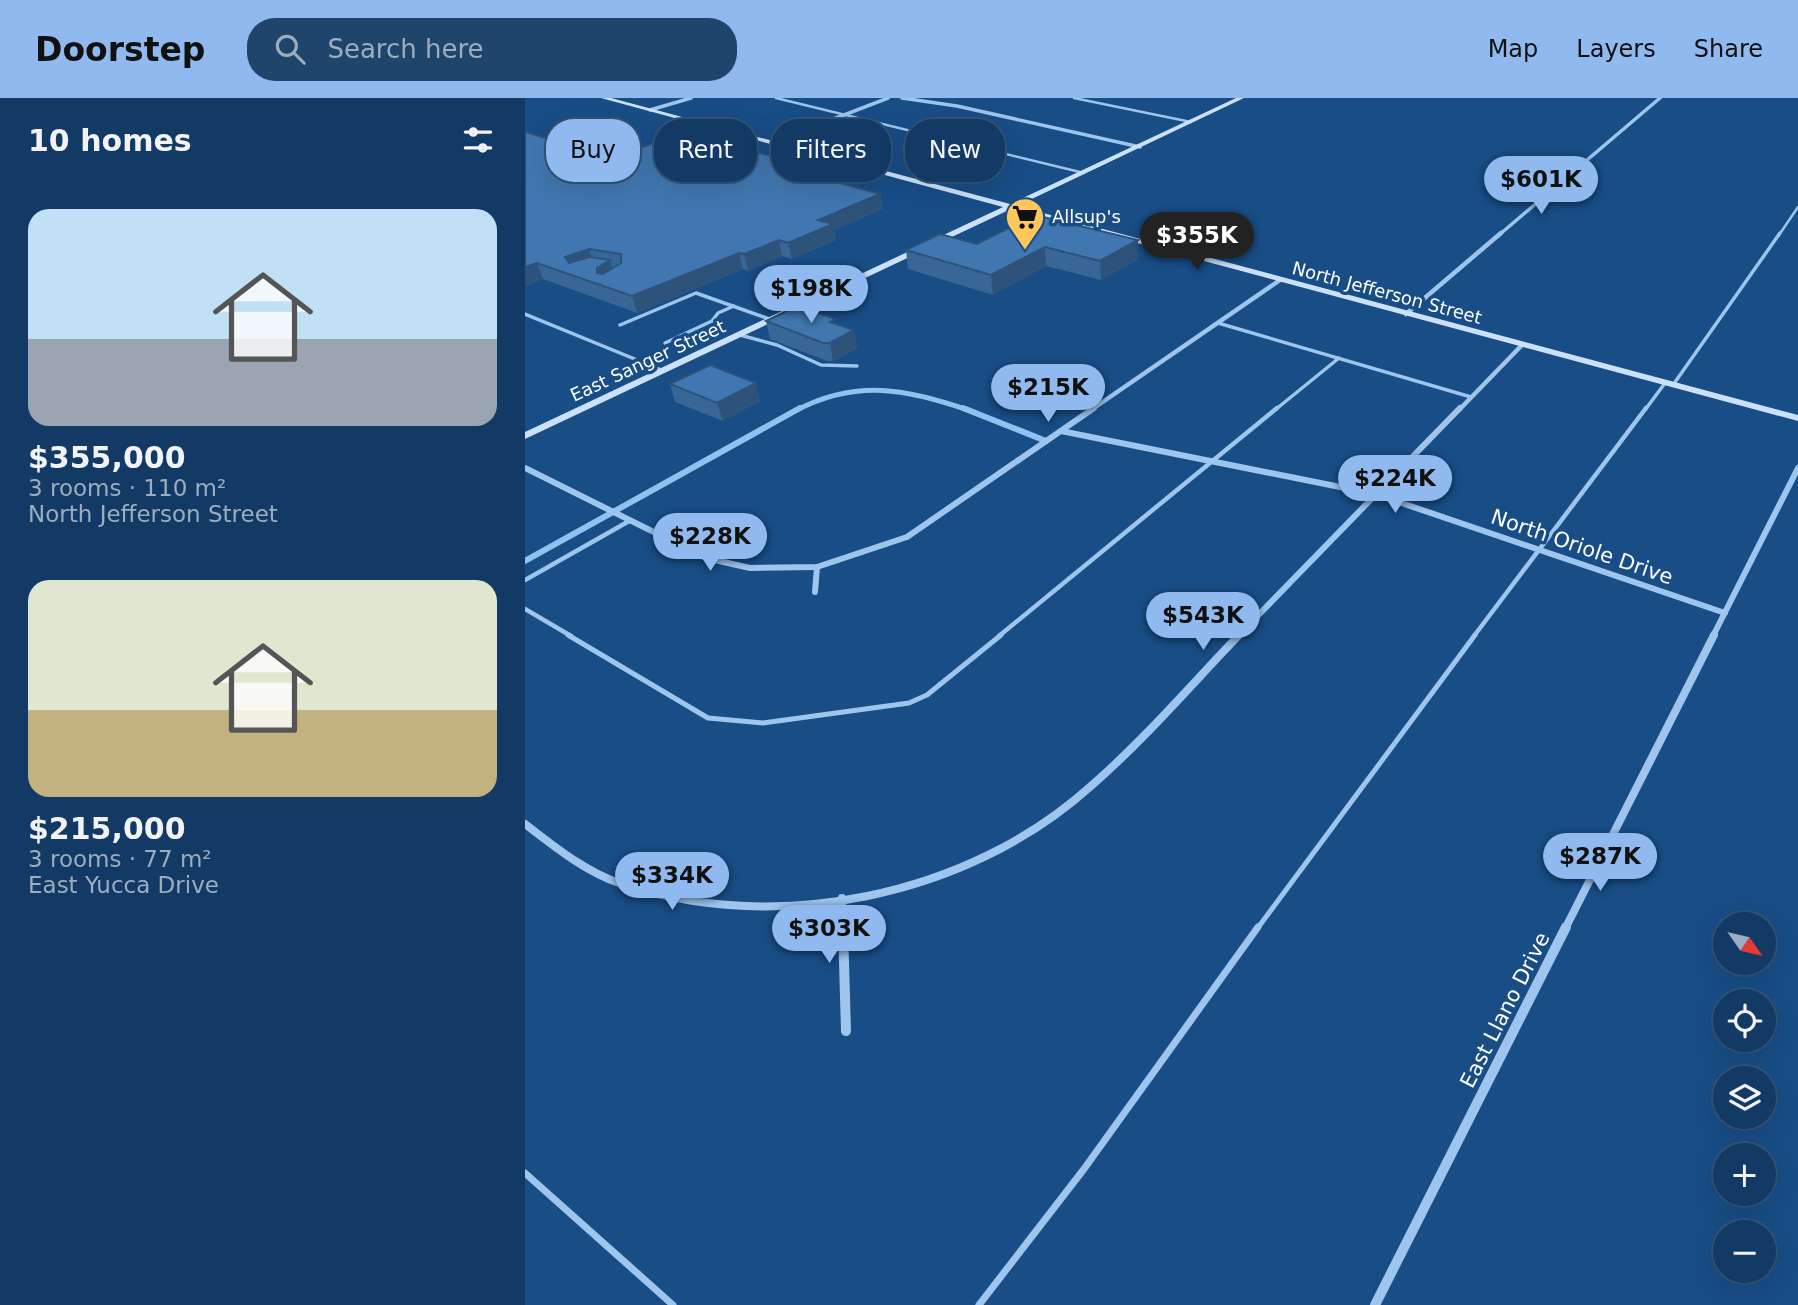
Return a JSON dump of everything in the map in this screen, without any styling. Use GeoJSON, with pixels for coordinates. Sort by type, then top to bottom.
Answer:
{"type":"FeatureCollection","features":[{"type":"Feature","properties":{"kind":"street","name":"North Jefferson Street"},"geometry":{"type":"LineString","coordinates":[[604,98],[771,143]]}},
{"type":"Feature","properties":{"kind":"street"},"geometry":{"type":"LineString","coordinates":[[650,110],[691,98]]}},
{"type":"Feature","properties":{"kind":"street"},"geometry":{"type":"LineString","coordinates":[[837,119],[888,98]]}},
{"type":"Feature","properties":{"kind":"street"},"geometry":{"type":"LineString","coordinates":[[902,98],[957,106],[1140,147]]}},
{"type":"Feature","properties":{"kind":"street"},"geometry":{"type":"LineString","coordinates":[[1406,314],[1660,98]]}},
{"type":"Feature","properties":{"kind":"street","name":"East Sanger Street"},"geometry":{"type":"LineString","coordinates":[[525,436],[1140,147],[1236,99]]}},
{"type":"Feature","properties":{"kind":"street","name":"North Jefferson Street"},"geometry":{"type":"LineString","coordinates":[[891,174],[1798,418]]}},
{"type":"Feature","properties":{"kind":"street"},"geometry":{"type":"LineString","coordinates":[[525,468],[706,558],[750,568],[776,570],[817,567],[907,537],[1280,280]]}},
{"type":"Feature","properties":{"kind":"street"},"geometry":{"type":"LineString","coordinates":[[525,824],[574,859],[606,877],[652,894],[737,908],[820,904],[896,889],[972,864],[1026,835],[1066,808],[1101,777],[1522,345]]}},
{"type":"Feature","properties":{"kind":"street","name":"North Oriole Drive"},"geometry":{"type":"LineString","coordinates":[[1061,431],[1375,494],[1725,613]]}},
{"type":"Feature","properties":{"kind":"street","name":"East Llano Drive"},"geometry":{"type":"LineString","coordinates":[[1375,1305],[1798,468]]}},
{"type":"Feature","properties":{"kind":"street"},"geometry":{"type":"LineString","coordinates":[[815,592],[817,567]]}},
{"type":"Feature","properties":{"kind":"street"},"geometry":{"type":"LineString","coordinates":[[842,898],[846,1031]]}},
{"type":"Feature","properties":{"kind":"lane"},"geometry":{"type":"LineString","coordinates":[[776,98],[1084,173]]}},
{"type":"Feature","properties":{"kind":"lane"},"geometry":{"type":"LineString","coordinates":[[786,100],[793,98]]}},
{"type":"Feature","properties":{"kind":"lane"},"geometry":{"type":"LineString","coordinates":[[1074,98],[1191,122]]}},
{"type":"Feature","properties":{"kind":"lane"},"geometry":{"type":"LineString","coordinates":[[979,1305],[1084,1168],[1336,819],[1669,384],[1798,207]]}},
{"type":"Feature","properties":{"kind":"lane"},"geometry":{"type":"LineString","coordinates":[[621,325],[696,293],[772,320]]}},
{"type":"Feature","properties":{"kind":"lane"},"geometry":{"type":"LineString","coordinates":[[665,342],[712,321],[718,313],[734,306]]}},
{"type":"Feature","properties":{"kind":"lane"},"geometry":{"type":"LineString","coordinates":[[525,314],[664,370]]}},
{"type":"Feature","properties":{"kind":"lane"},"geometry":{"type":"LineString","coordinates":[[1218,323],[1471,397]]}},
{"type":"Feature","properties":{"kind":"lane"},"geometry":{"type":"LineString","coordinates":[[740,335],[787,349],[807,362],[827,368],[857,366]]}},
{"type":"Feature","properties":{"kind":"lane"},"geometry":{"type":"LineString","coordinates":[[525,609],[708,718],[763,723],[909,703],[927,695],[1339,358]]}},
{"type":"Feature","properties":{"kind":"lane"},"geometry":{"type":"LineString","coordinates":[[525,580],[631,520]]}},
{"type":"Feature","properties":{"kind":"lane"},"geometry":{"type":"LineString","coordinates":[[525,1173],[673,1305]]}},
{"type":"Feature","properties":{"kind":"building"},"geometry":{"type":"Polygon","coordinates":[[[525,132],[546,138],[546,182],[640,182],[640,148],[654,143],[654,182],[757,182],[757,152],[771,156],[771,182],[836,182],[880,194],[818,220],[833,224],[788,243],[779,240],[744,254],[739,253],[632,296],[537,263],[525,267],[525,132]],[[589,249],[565,257],[569,263],[589,257],[610,260],[597,268],[597,273],[603,274],[621,263],[621,254],[589,249]]]}},
{"type":"Feature","properties":{"kind":"building"},"geometry":{"type":"Polygon","coordinates":[[[1035,215],[1138,240],[1100,261],[1045,247],[991,275],[906,250],[940,234],[977,244],[1035,215]]]}},
{"type":"Feature","properties":{"kind":"building"},"geometry":{"type":"Polygon","coordinates":[[[797,306],[836,319],[830,322],[854,330],[830,343],[823,343],[766,321],[797,306]]]}},
{"type":"Feature","properties":{"kind":"building"},"geometry":{"type":"Polygon","coordinates":[[[710,365],[756,383],[717,403],[670,384],[710,365]]]}},
{"type":"Feature","properties":{"kind":"waterway"},"geometry":{"type":"LineString","coordinates":[[797,410],[840,394],[882,390],[924,397],[968,410]]}},
{"type":"Feature","properties":{"kind":"waterway"},"geometry":{"type":"LineString","coordinates":[[525,561],[800,408]]}},
{"type":"Feature","properties":{"kind":"waterway"},"geometry":{"type":"LineString","coordinates":[[963,408],[1046,441]]}},
{"type":"Feature","properties":{"kind":"place","name":"Allsup's"},"geometry":{"type":"Point","coordinates":[1025,251]}}]}
